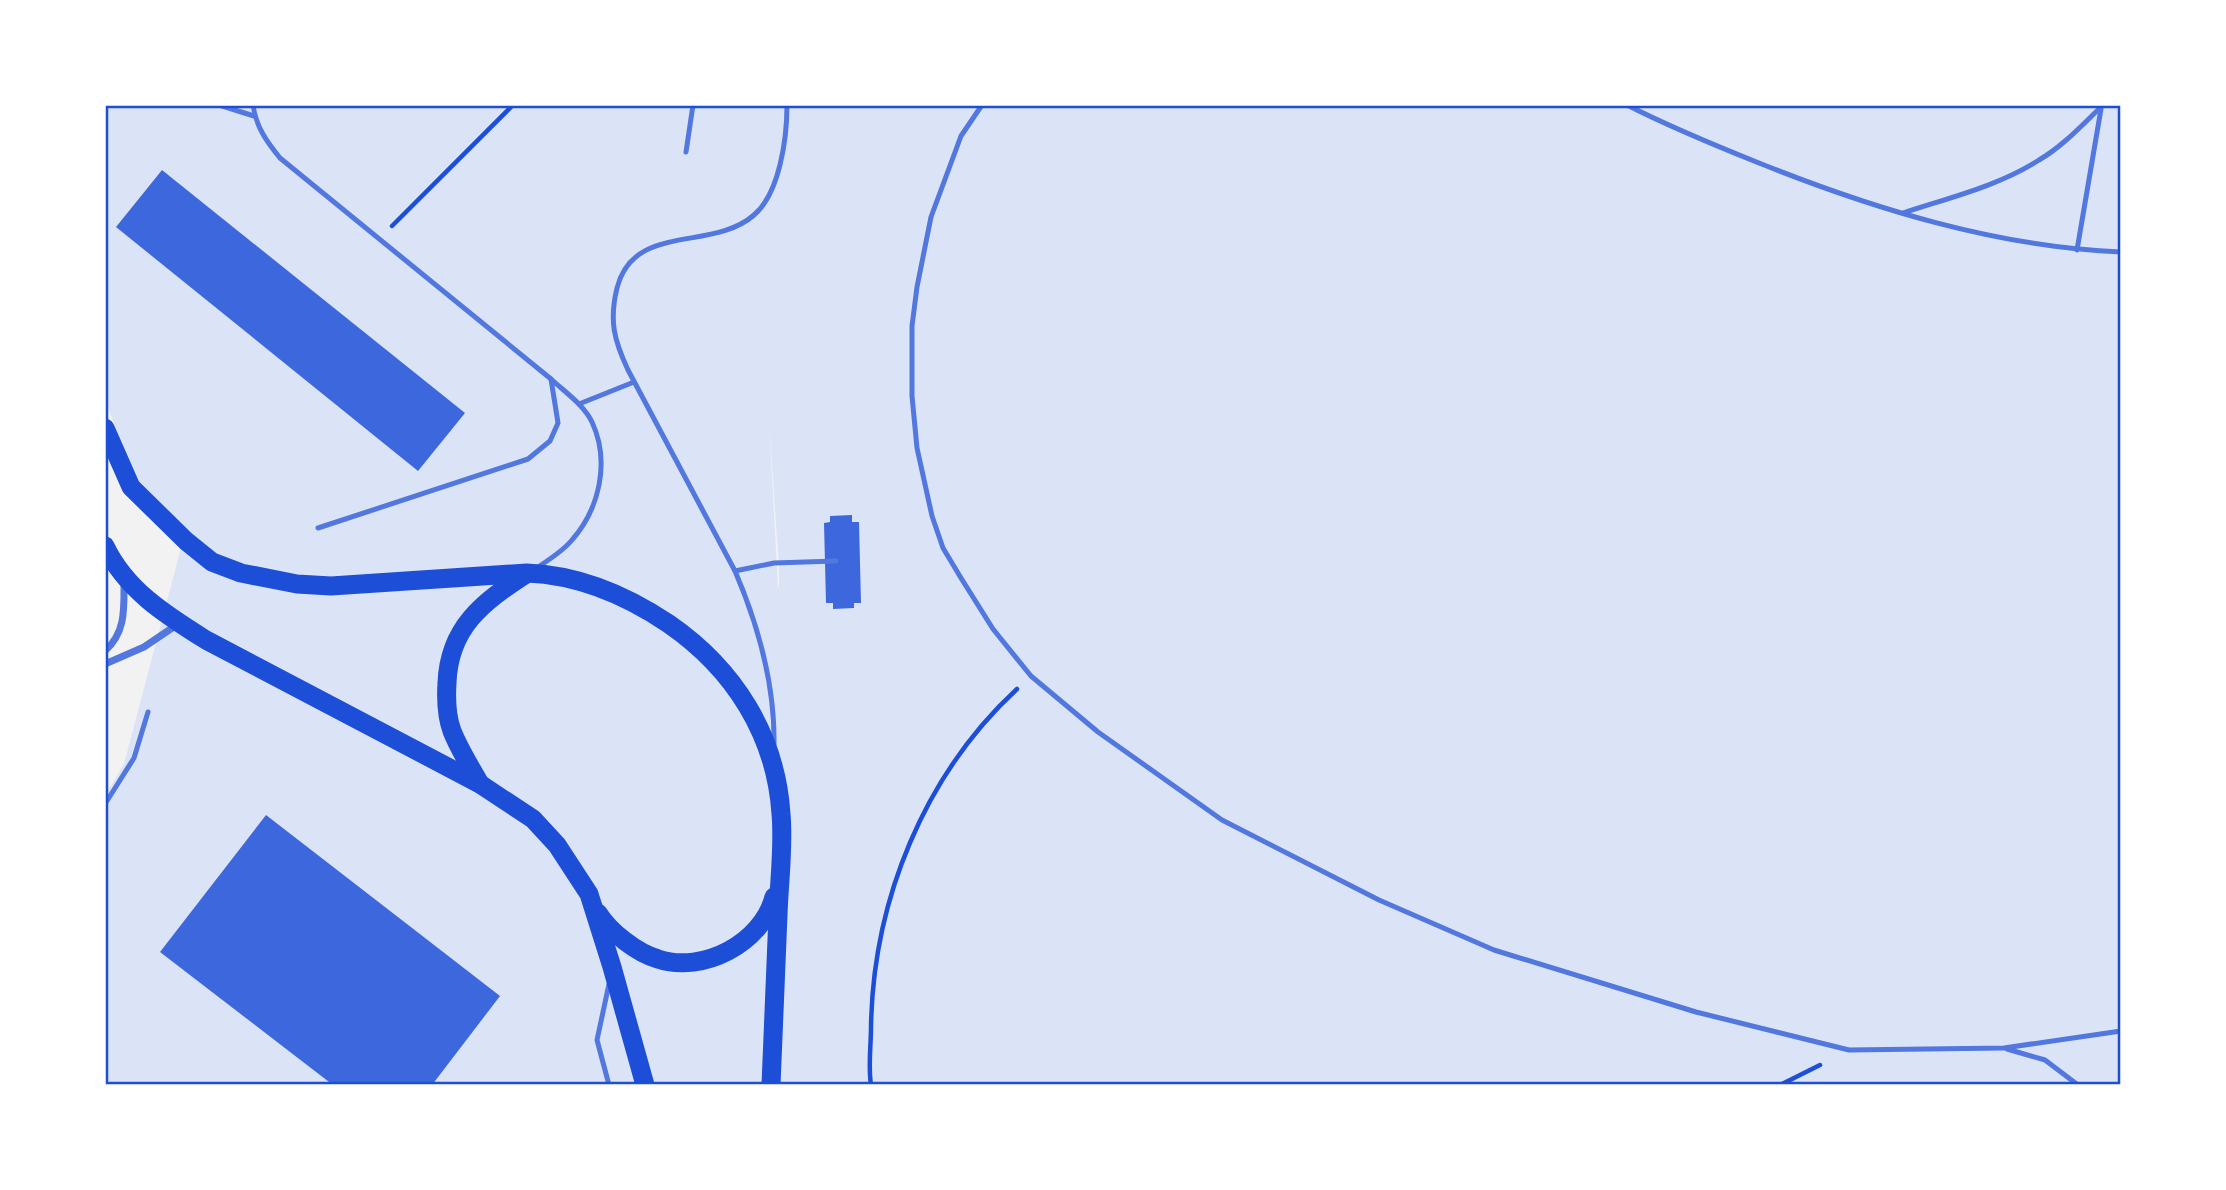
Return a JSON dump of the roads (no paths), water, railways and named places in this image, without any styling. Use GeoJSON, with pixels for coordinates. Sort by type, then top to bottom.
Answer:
{"type":"FeatureCollection","features":[{"type":"Feature","properties":{"kind":"highway"},"geometry":{"type":"LineString","coordinates":[[105,428],[131,487],[186,541],[212,562],[241,573],[297,584],[331,586],[527,573],[555,575],[622,597],[694,641],[723,670],[745,702],[762,733],[774,766],[781,815],[771,1085]]}},
{"type":"Feature","properties":{"kind":"highway"},"geometry":{"type":"LineString","coordinates":[[105,546],[124,578],[150,602],[179,623],[206,640],[480,784],[533,819],[557,845],[589,894],[600,917],[635,947],[658,959],[683,962],[707,959],[746,940],[761,925],[771,907],[779,875]]}},
{"type":"Feature","properties":{"kind":"highway"},"geometry":{"type":"LineString","coordinates":[[480,784],[451,728],[446,702],[450,661],[461,631],[471,616],[527,573]]}},
{"type":"Feature","properties":{"kind":"highway"},"geometry":{"type":"LineString","coordinates":[[589,894],[645,1085]]}},
{"type":"Feature","properties":{"kind":"street"},"geometry":{"type":"LineString","coordinates":[[105,651],[116,641],[124,618],[124,578]]}},
{"type":"Feature","properties":{"kind":"street"},"geometry":{"type":"LineString","coordinates":[[105,664],[144,646],[179,623]]}},
{"type":"Feature","properties":{"kind":"lane"},"geometry":{"type":"LineString","coordinates":[[219,105],[254,116]]}},
{"type":"Feature","properties":{"kind":"lane"},"geometry":{"type":"LineString","coordinates":[[253,105],[254,116],[265,139],[280,158],[551,379],[579,404],[592,421],[599,443],[602,470],[597,497],[573,539],[558,554],[527,573]]}},
{"type":"Feature","properties":{"kind":"lane"},"geometry":{"type":"LineString","coordinates":[[687,152],[693,105]]}},
{"type":"Feature","properties":{"kind":"lane"},"geometry":{"type":"LineString","coordinates":[[774,766],[775,724],[764,654],[748,602],[735,571],[634,382],[615,340],[611,317],[621,274],[633,257],[653,245],[720,232],[757,213],[768,197],[779,167],[787,122],[787,105]]}},
{"type":"Feature","properties":{"kind":"lane"},"geometry":{"type":"LineString","coordinates":[[982,105],[961,136],[931,217],[917,287],[912,327],[917,448],[932,516],[943,548],[993,629],[1031,676],[1098,732],[1222,820],[1379,900],[1494,950],[1696,1012],[1849,1050],[2004,1048],[2121,1031]]}},
{"type":"Feature","properties":{"kind":"lane"},"geometry":{"type":"LineString","coordinates":[[1627,105],[1672,128],[1828,190],[1903,213],[2012,240],[2077,250],[2121,252]]}},
{"type":"Feature","properties":{"kind":"lane"},"geometry":{"type":"LineString","coordinates":[[1903,213],[1982,186],[2038,161],[2064,142],[2101,106]]}},
{"type":"Feature","properties":{"kind":"lane"},"geometry":{"type":"LineString","coordinates":[[2077,250],[2101,106]]}},
{"type":"Feature","properties":{"kind":"lane"},"geometry":{"type":"LineString","coordinates":[[318,528],[528,459],[550,441],[558,423],[551,379]]}},
{"type":"Feature","properties":{"kind":"lane"},"geometry":{"type":"LineString","coordinates":[[579,404],[634,382]]}},
{"type":"Feature","properties":{"kind":"lane"},"geometry":{"type":"LineString","coordinates":[[735,571],[774,563],[836,561]]}},
{"type":"Feature","properties":{"kind":"lane"},"geometry":{"type":"LineString","coordinates":[[105,804],[134,758],[148,712]]}},
{"type":"Feature","properties":{"kind":"lane"},"geometry":{"type":"LineString","coordinates":[[609,1085],[597,1040],[612,967]]}},
{"type":"Feature","properties":{"kind":"lane"},"geometry":{"type":"LineString","coordinates":[[2004,1048],[2045,1060],[2078,1085]]}}]}
